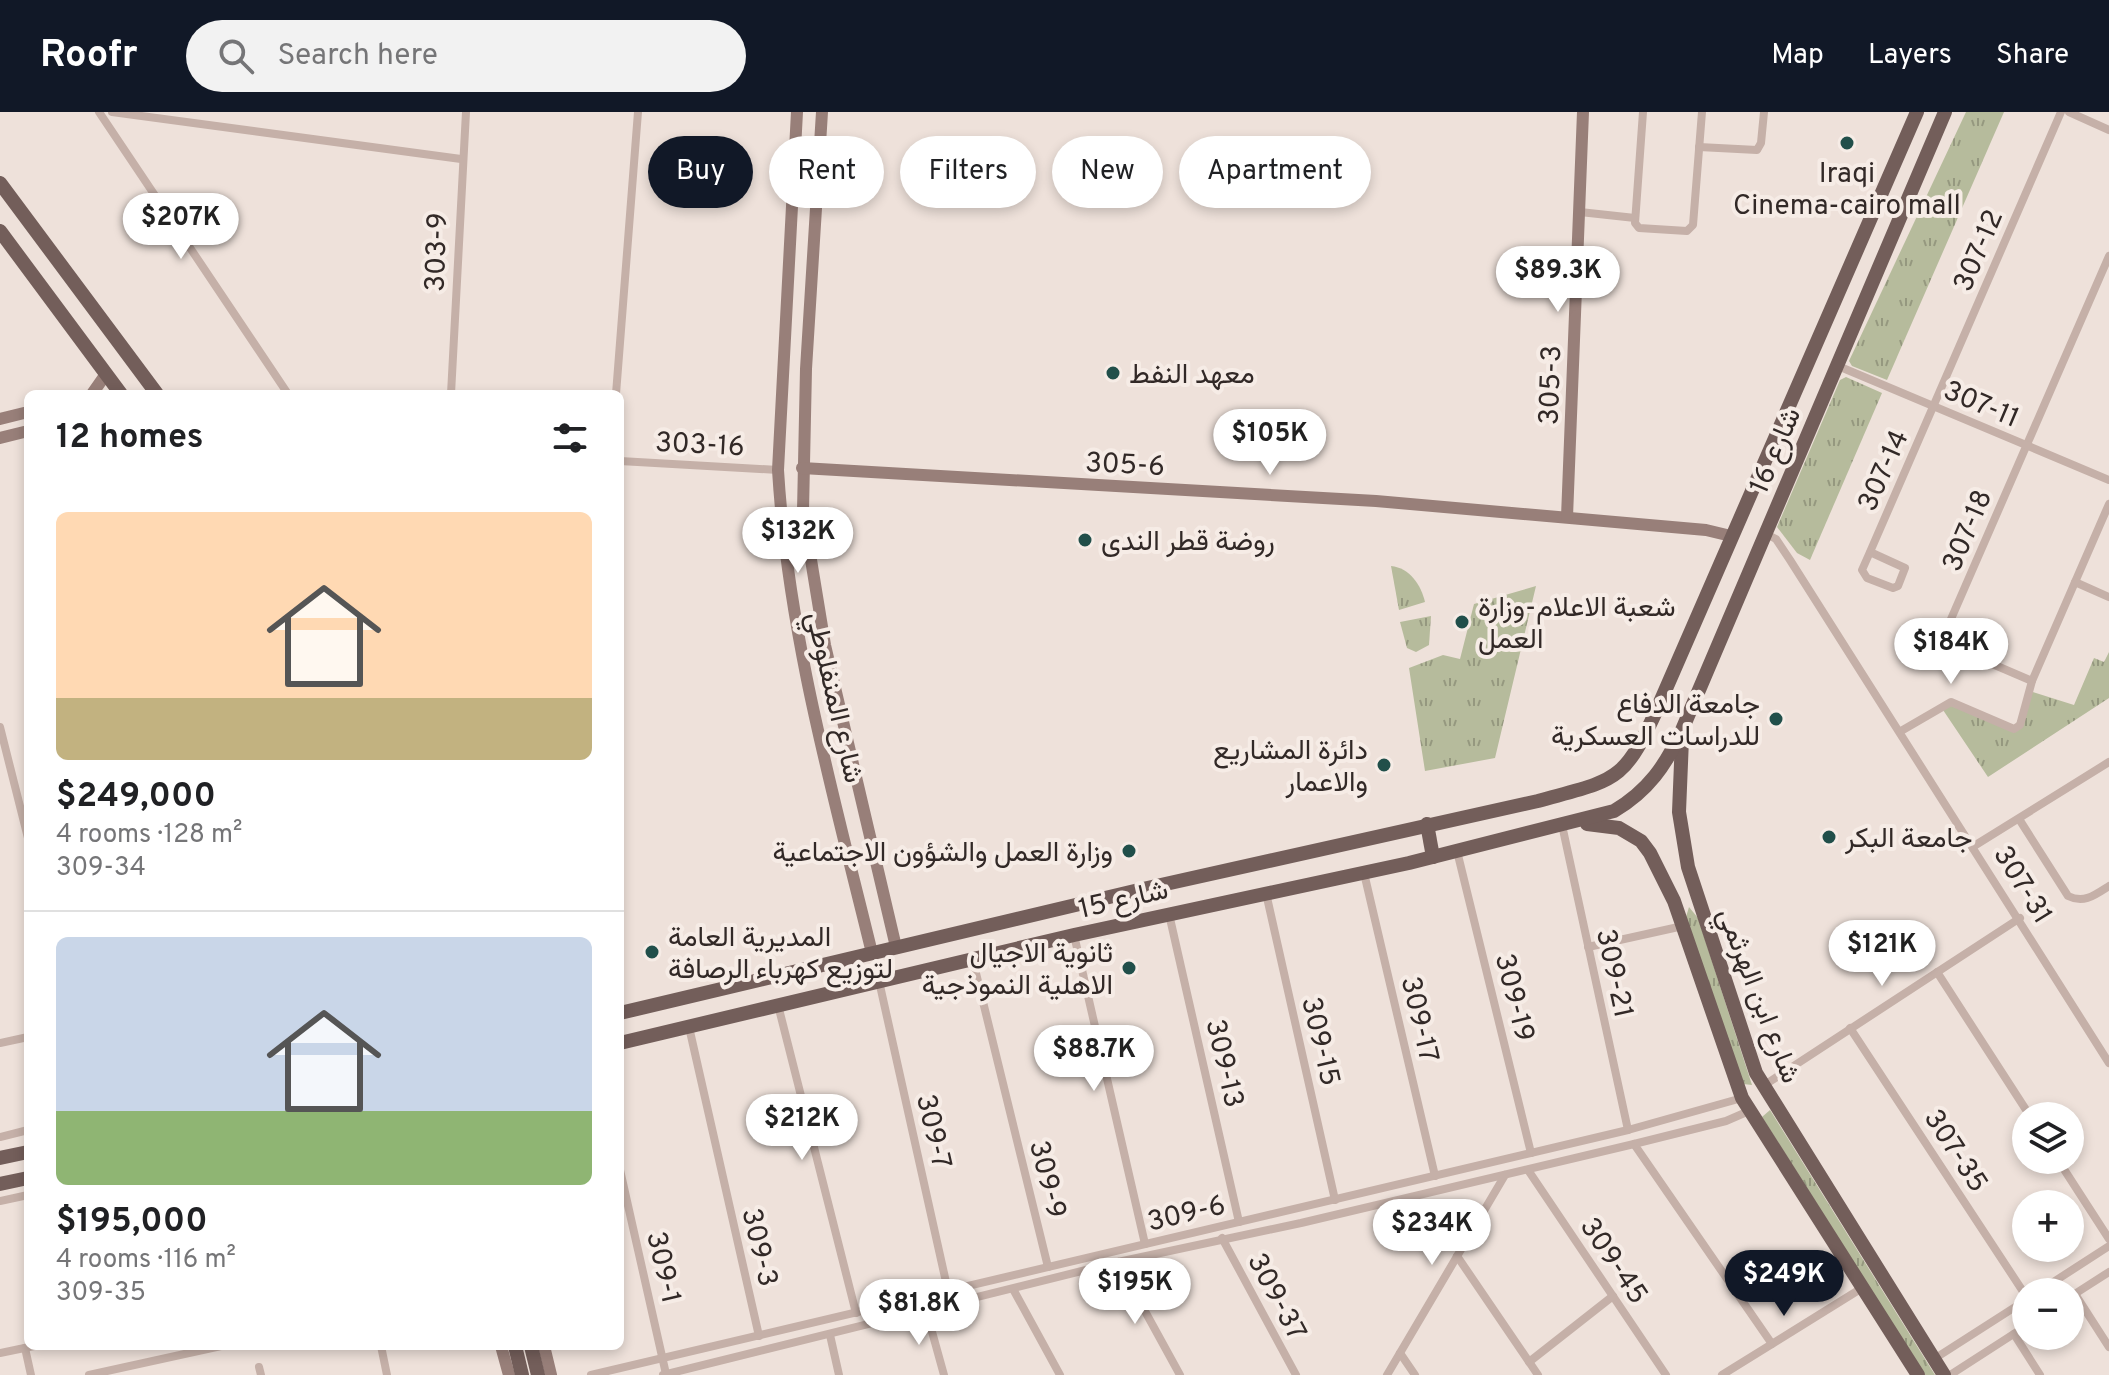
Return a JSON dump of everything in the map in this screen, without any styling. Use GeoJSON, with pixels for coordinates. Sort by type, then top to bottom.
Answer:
{"type":"FeatureCollection","features":[{"type":"Feature","properties":{"kind":"main road","name":"شارع 16"},"geometry":{"type":"LineString","coordinates":[[1619,774],[1636,756],[1917,112]]}},
{"type":"Feature","properties":{"kind":"main road","name":"شارع 16"},"geometry":{"type":"LineString","coordinates":[[1635,799],[1668,762],[1945,112]]}},
{"type":"Feature","properties":{"kind":"main road"},"geometry":{"type":"LineString","coordinates":[[0,183],[6,204],[154,390]]}},
{"type":"Feature","properties":{"kind":"main road"},"geometry":{"type":"LineString","coordinates":[[0,231],[118,390]]}},
{"type":"Feature","properties":{"kind":"main road"},"geometry":{"type":"LineString","coordinates":[[1764,463],[1792,474]]}},
{"type":"Feature","properties":{"kind":"main road","name":"شارع ابن الهرثمي"},"geometry":{"type":"LineString","coordinates":[[1682,730],[1680,833],[1695,894],[1767,1092],[1944,1375]]}},
{"type":"Feature","properties":{"kind":"main road","name":"شارع 15"},"geometry":{"type":"LineString","coordinates":[[624,1012],[1427,824],[1538,801],[1596,785],[1619,774]]}},
{"type":"Feature","properties":{"kind":"main road","name":"شارع 15"},"geometry":{"type":"LineString","coordinates":[[624,1042],[1074,935],[1433,857],[1614,811],[1635,799]]}},
{"type":"Feature","properties":{"kind":"main road"},"geometry":{"type":"LineString","coordinates":[[1427,824],[1433,857]]}},
{"type":"Feature","properties":{"kind":"main road","name":"شارع ابن الهرثمي"},"geometry":{"type":"LineString","coordinates":[[1562,825],[1602,824],[1641,841],[1674,901],[1746,1105],[1915,1374]]}},
{"type":"Feature","properties":{"kind":"main road"},"geometry":{"type":"LineString","coordinates":[[1674,901],[1695,894]]}},
{"type":"Feature","properties":{"kind":"main road"},"geometry":{"type":"LineString","coordinates":[[1705,992],[1727,986]]}},
{"type":"Feature","properties":{"kind":"main road"},"geometry":{"type":"LineString","coordinates":[[1746,1105],[1767,1092]]}},
{"type":"Feature","properties":{"kind":"main road"},"geometry":{"type":"LineString","coordinates":[[0,1158],[24,1153]]}},
{"type":"Feature","properties":{"kind":"main road"},"geometry":{"type":"LineString","coordinates":[[0,1184],[24,1179]]}},
{"type":"Feature","properties":{"kind":"main road"},"geometry":{"type":"LineString","coordinates":[[516,1350],[522,1375]]}},
{"type":"Feature","properties":{"kind":"main road"},"geometry":{"type":"LineString","coordinates":[[532,1350],[538,1375]]}},
{"type":"Feature","properties":{"kind":"street"},"geometry":{"type":"LineString","coordinates":[[99,112],[285,390]]}},
{"type":"Feature","properties":{"kind":"street"},"geometry":{"type":"LineString","coordinates":[[112,112],[461,159]]}},
{"type":"Feature","properties":{"kind":"street","name":"303-9"},"geometry":{"type":"LineString","coordinates":[[451,390],[461,159],[466,112]]}},
{"type":"Feature","properties":{"kind":"street"},"geometry":{"type":"LineString","coordinates":[[616,390],[638,112]]}},
{"type":"Feature","properties":{"kind":"street","name":"شارع المنفلوطي"},"geometry":{"type":"LineString","coordinates":[[797,112],[778,470],[787,575],[801,661],[872,953]]}},
{"type":"Feature","properties":{"kind":"street","name":"شارع المنفلوطي"},"geometry":{"type":"LineString","coordinates":[[822,112],[802,468],[811,574],[896,947]]}},
{"type":"Feature","properties":{"kind":"street","name":"305-3"},"geometry":{"type":"LineString","coordinates":[[1567,517],[1583,112]]}},
{"type":"Feature","properties":{"kind":"street"},"geometry":{"type":"LineString","coordinates":[[1643,112],[1635,218],[1639,228],[1691,229],[1702,112]]}},
{"type":"Feature","properties":{"kind":"street"},"geometry":{"type":"LineString","coordinates":[[1699,147],[1758,149],[1764,112]]}},
{"type":"Feature","properties":{"kind":"street","name":"307-12"},"geometry":{"type":"LineString","coordinates":[[1933,406],[2061,112]]}},
{"type":"Feature","properties":{"kind":"street"},"geometry":{"type":"LineString","coordinates":[[2069,112],[2109,130]]}},
{"type":"Feature","properties":{"kind":"street"},"geometry":{"type":"LineString","coordinates":[[1580,212],[1635,218]]}},
{"type":"Feature","properties":{"kind":"street","name":"307-18"},"geometry":{"type":"LineString","coordinates":[[2032,681],[1941,642],[2109,256]]}},
{"type":"Feature","properties":{"kind":"street","name":"307-11"},"geometry":{"type":"LineString","coordinates":[[1838,366],[2109,480]]}},
{"type":"Feature","properties":{"kind":"street"},"geometry":{"type":"LineString","coordinates":[[783,367],[806,369]]}},
{"type":"Feature","properties":{"kind":"street"},"geometry":{"type":"LineString","coordinates":[[95,390],[106,374]]}},
{"type":"Feature","properties":{"kind":"street","name":"307-14"},"geometry":{"type":"LineString","coordinates":[[1870,552],[1905,568],[1898,586],[1893,588],[1864,575],[1870,552],[1933,406]]}},
{"type":"Feature","properties":{"kind":"street"},"geometry":{"type":"LineString","coordinates":[[0,419],[22,414],[24,432],[0,438]]}},
{"type":"Feature","properties":{"kind":"street","name":"303-16"},"geometry":{"type":"LineString","coordinates":[[624,461],[778,470]]}},
{"type":"Feature","properties":{"kind":"street","name":"305-6"},"geometry":{"type":"LineString","coordinates":[[802,468],[1361,500],[1706,530],[1731,536]]}},
{"type":"Feature","properties":{"kind":"street"},"geometry":{"type":"LineString","coordinates":[[1901,731],[1951,702],[2014,729],[2020,725],[2032,681],[2109,504]]}},
{"type":"Feature","properties":{"kind":"street","name":"307-31"},"geometry":{"type":"LineString","coordinates":[[1766,534],[1776,539],[1901,731],[2109,1063]]}},
{"type":"Feature","properties":{"kind":"street"},"geometry":{"type":"LineString","coordinates":[[787,575],[799,580],[811,574]]}},
{"type":"Feature","properties":{"kind":"street"},"geometry":{"type":"LineString","coordinates":[[2075,582],[2109,597]]}},
{"type":"Feature","properties":{"kind":"street"},"geometry":{"type":"LineString","coordinates":[[790,600],[801,593],[815,596]]}},
{"type":"Feature","properties":{"kind":"street"},"geometry":{"type":"LineString","coordinates":[[0,727],[24,822]]}},
{"type":"Feature","properties":{"kind":"street"},"geometry":{"type":"LineString","coordinates":[[1974,846],[2109,762]]}},
{"type":"Feature","properties":{"kind":"street"},"geometry":{"type":"LineString","coordinates":[[0,777],[12,774]]}},
{"type":"Feature","properties":{"kind":"street"},"geometry":{"type":"LineString","coordinates":[[836,805],[861,799]]}},
{"type":"Feature","properties":{"kind":"street"},"geometry":{"type":"LineString","coordinates":[[2019,819],[2068,896],[2077,901],[2090,898],[2109,886]]}},
{"type":"Feature","properties":{"kind":"street","name":"309-21"},"geometry":{"type":"LineString","coordinates":[[1562,825],[1628,1130]]}},
{"type":"Feature","properties":{"kind":"street","name":"309-19"},"geometry":{"type":"LineString","coordinates":[[1457,851],[1531,1153]]}},
{"type":"Feature","properties":{"kind":"street","name":"309-17"},"geometry":{"type":"LineString","coordinates":[[1364,873],[1435,1176]]}},
{"type":"Feature","properties":{"kind":"street","name":"309-15"},"geometry":{"type":"LineString","coordinates":[[1266,893],[1335,1200]]}},
{"type":"Feature","properties":{"kind":"street","name":"309-13"},"geometry":{"type":"LineString","coordinates":[[1169,914],[1239,1222]]}},
{"type":"Feature","properties":{"kind":"street"},"geometry":{"type":"LineString","coordinates":[[1767,1092],[1850,1028],[2020,918]]}},
{"type":"Feature","properties":{"kind":"street"},"geometry":{"type":"LineString","coordinates":[[1588,947],[1683,926]]}},
{"type":"Feature","properties":{"kind":"street"},"geometry":{"type":"LineString","coordinates":[[1074,935],[1145,1244]]}},
{"type":"Feature","properties":{"kind":"street","name":"309-9"},"geometry":{"type":"LineString","coordinates":[[973,961],[1048,1267]]}},
{"type":"Feature","properties":{"kind":"street"},"geometry":{"type":"LineString","coordinates":[[1937,972],[2021,1102]]}},
{"type":"Feature","properties":{"kind":"street","name":"309-7"},"geometry":{"type":"LineString","coordinates":[[879,981],[948,1291]]}},
{"type":"Feature","properties":{"kind":"street"},"geometry":{"type":"LineString","coordinates":[[778,1004],[856,1313]]}},
{"type":"Feature","properties":{"kind":"street","name":"309-3"},"geometry":{"type":"LineString","coordinates":[[689,1027],[759,1336]]}},
{"type":"Feature","properties":{"kind":"street","name":"307-35"},"geometry":{"type":"LineString","coordinates":[[1850,1028],[2013,1278]]}},
{"type":"Feature","properties":{"kind":"street"},"geometry":{"type":"LineString","coordinates":[[0,1043],[24,1038]]}},
{"type":"Feature","properties":{"kind":"street","name":"309-6"},"geometry":{"type":"LineString","coordinates":[[591,1375],[1628,1130],[1746,1105]]}},
{"type":"Feature","properties":{"kind":"street","name":"309-6"},"geometry":{"type":"LineString","coordinates":[[664,1375],[1118,1262],[1301,1223],[1634,1144],[1726,1121],[1746,1105]]}},
{"type":"Feature","properties":{"kind":"street"},"geometry":{"type":"LineString","coordinates":[[0,1137],[24,1131]]}},
{"type":"Feature","properties":{"kind":"street"},"geometry":{"type":"LineString","coordinates":[[1634,1144],[1772,1344]]}},
{"type":"Feature","properties":{"kind":"street"},"geometry":{"type":"LineString","coordinates":[[1566,1145],[1570,1159]]}},
{"type":"Feature","properties":{"kind":"street","name":"309-45"},"geometry":{"type":"LineString","coordinates":[[1528,1170],[1666,1375]]}},
{"type":"Feature","properties":{"kind":"street"},"geometry":{"type":"LineString","coordinates":[[2067,1174],[2109,1239]]}},
{"type":"Feature","properties":{"kind":"street"},"geometry":{"type":"LineString","coordinates":[[1387,1375],[1505,1175]]}},
{"type":"Feature","properties":{"kind":"street","name":"309-1"},"geometry":{"type":"LineString","coordinates":[[624,1188],[664,1375]]}},
{"type":"Feature","properties":{"kind":"street"},"geometry":{"type":"LineString","coordinates":[[0,1201],[24,1196]]}},
{"type":"Feature","properties":{"kind":"street"},"geometry":{"type":"LineString","coordinates":[[1298,1209],[1301,1223]]}},
{"type":"Feature","properties":{"kind":"street","name":"309-37"},"geometry":{"type":"LineString","coordinates":[[1222,1238],[1296,1375]]}},
{"type":"Feature","properties":{"kind":"street"},"geometry":{"type":"LineString","coordinates":[[2060,1278],[2109,1246]]}},
{"type":"Feature","properties":{"kind":"street"},"geometry":{"type":"LineString","coordinates":[[1457,1256],[1538,1375]]}},
{"type":"Feature","properties":{"kind":"street"},"geometry":{"type":"LineString","coordinates":[[1118,1262],[1180,1375]]}},
{"type":"Feature","properties":{"kind":"street"},"geometry":{"type":"LineString","coordinates":[[2084,1289],[2109,1272]]}},
{"type":"Feature","properties":{"kind":"street"},"geometry":{"type":"LineString","coordinates":[[1722,1375],[1862,1288]]}},
{"type":"Feature","properties":{"kind":"street"},"geometry":{"type":"LineString","coordinates":[[1013,1289],[1060,1375]]}},
{"type":"Feature","properties":{"kind":"street"},"geometry":{"type":"LineString","coordinates":[[932,1294],[931,1309],[944,1375]]}},
{"type":"Feature","properties":{"kind":"street"},"geometry":{"type":"LineString","coordinates":[[1529,1362],[1613,1296]]}},
{"type":"Feature","properties":{"kind":"street"},"geometry":{"type":"LineString","coordinates":[[1934,1359],[2012,1307]]}},
{"type":"Feature","properties":{"kind":"street"},"geometry":{"type":"LineString","coordinates":[[2084,1312],[2109,1347]]}},
{"type":"Feature","properties":{"kind":"street"},"geometry":{"type":"LineString","coordinates":[[772,1332],[776,1348]]}},
{"type":"Feature","properties":{"kind":"street"},"geometry":{"type":"LineString","coordinates":[[830,1335],[839,1375]]}},
{"type":"Feature","properties":{"kind":"street"},"geometry":{"type":"LineString","coordinates":[[1950,1375],[2012,1335]]}},
{"type":"Feature","properties":{"kind":"street"},"geometry":{"type":"LineString","coordinates":[[0,1353],[24,1348]]}},
{"type":"Feature","properties":{"kind":"street"},"geometry":{"type":"LineString","coordinates":[[30,1350],[31,1375]]}},
{"type":"Feature","properties":{"kind":"street"},"geometry":{"type":"LineString","coordinates":[[89,1375],[203,1350]]}},
{"type":"Feature","properties":{"kind":"street"},"geometry":{"type":"LineString","coordinates":[[382,1350],[387,1375]]}},
{"type":"Feature","properties":{"kind":"street"},"geometry":{"type":"LineString","coordinates":[[502,1350],[509,1375]]}},
{"type":"Feature","properties":{"kind":"street"},"geometry":{"type":"LineString","coordinates":[[545,1350],[551,1375]]}},
{"type":"Feature","properties":{"kind":"street"},"geometry":{"type":"LineString","coordinates":[[2024,1350],[2040,1375]]}},
{"type":"Feature","properties":{"kind":"street"},"geometry":{"type":"LineString","coordinates":[[1400,1353],[1415,1375]]}},
{"type":"Feature","properties":{"kind":"street"},"geometry":{"type":"LineString","coordinates":[[141,1364],[144,1375]]}},
{"type":"Feature","properties":{"kind":"green space"},"geometry":{"type":"Polygon","coordinates":[[[1966,112],[2004,112],[1887,380],[1852,366],[1849,361],[1966,112]]]}},
{"type":"Feature","properties":{"kind":"green space"},"geometry":{"type":"Polygon","coordinates":[[[1846,377],[1882,393],[1810,560],[1797,553],[1777,527],[1840,380],[1846,377]]]}},
{"type":"Feature","properties":{"kind":"green space"},"geometry":{"type":"Polygon","coordinates":[[[1391,566],[1404,570],[1414,578],[1425,602],[1399,610],[1391,566]]]}},
{"type":"Feature","properties":{"kind":"green space"},"geometry":{"type":"Polygon","coordinates":[[[1536,586],[1495,758],[1425,771],[1409,668],[1443,655],[1460,659],[1474,604],[1536,586]]]}},
{"type":"Feature","properties":{"kind":"green space"},"geometry":{"type":"Polygon","coordinates":[[[1431,616],[1429,645],[1416,652],[1407,648],[1400,622],[1431,616]]]}},
{"type":"Feature","properties":{"kind":"green space"},"geometry":{"type":"Polygon","coordinates":[[[2109,652],[2109,698],[1988,777],[1941,707],[1946,704],[2014,729],[2030,691],[2074,705],[2094,658],[2104,662],[2109,652]]]}},
{"type":"Feature","properties":{"kind":"green space"},"geometry":{"type":"Polygon","coordinates":[[[1689,907],[1698,918],[1752,1085],[1743,1084],[1686,917],[1689,907]]]}},
{"type":"Feature","properties":{"kind":"green space"},"geometry":{"type":"Polygon","coordinates":[[[1770,1110],[1935,1375],[1925,1375],[1762,1117],[1770,1110]]]}},
{"type":"Feature","properties":{"kind":"place","name":"Iraqi Cinema-cairo mall"},"geometry":{"type":"Point","coordinates":[1847,143]}},
{"type":"Feature","properties":{"kind":"place","name":"معهد النفط"},"geometry":{"type":"Point","coordinates":[1113,373]}},
{"type":"Feature","properties":{"kind":"place","name":"روضة قطر الندى"},"geometry":{"type":"Point","coordinates":[1085,540]}},
{"type":"Feature","properties":{"kind":"place","name":"شعبة الاعلام-وزارة العمل"},"geometry":{"type":"Point","coordinates":[1462,622]}},
{"type":"Feature","properties":{"kind":"place","name":"جامعة الدفاع للدراسات العسكرية"},"geometry":{"type":"Point","coordinates":[1776,719]}},
{"type":"Feature","properties":{"kind":"place","name":"دائرة المشاريع والاعمار"},"geometry":{"type":"Point","coordinates":[1384,765]}},
{"type":"Feature","properties":{"kind":"place","name":"جامعة البكر"},"geometry":{"type":"Point","coordinates":[1829,837]}},
{"type":"Feature","properties":{"kind":"place","name":"وزارة العمل والشؤون الاجتماعية"},"geometry":{"type":"Point","coordinates":[1129,851]}},
{"type":"Feature","properties":{"kind":"place","name":"المديرية العامة لتوزيع كهرباء الرصافة"},"geometry":{"type":"Point","coordinates":[652,952]}},
{"type":"Feature","properties":{"kind":"place","name":"ثانوية الاجيال الاهلية النموذجية"},"geometry":{"type":"Point","coordinates":[1129,968]}}]}
